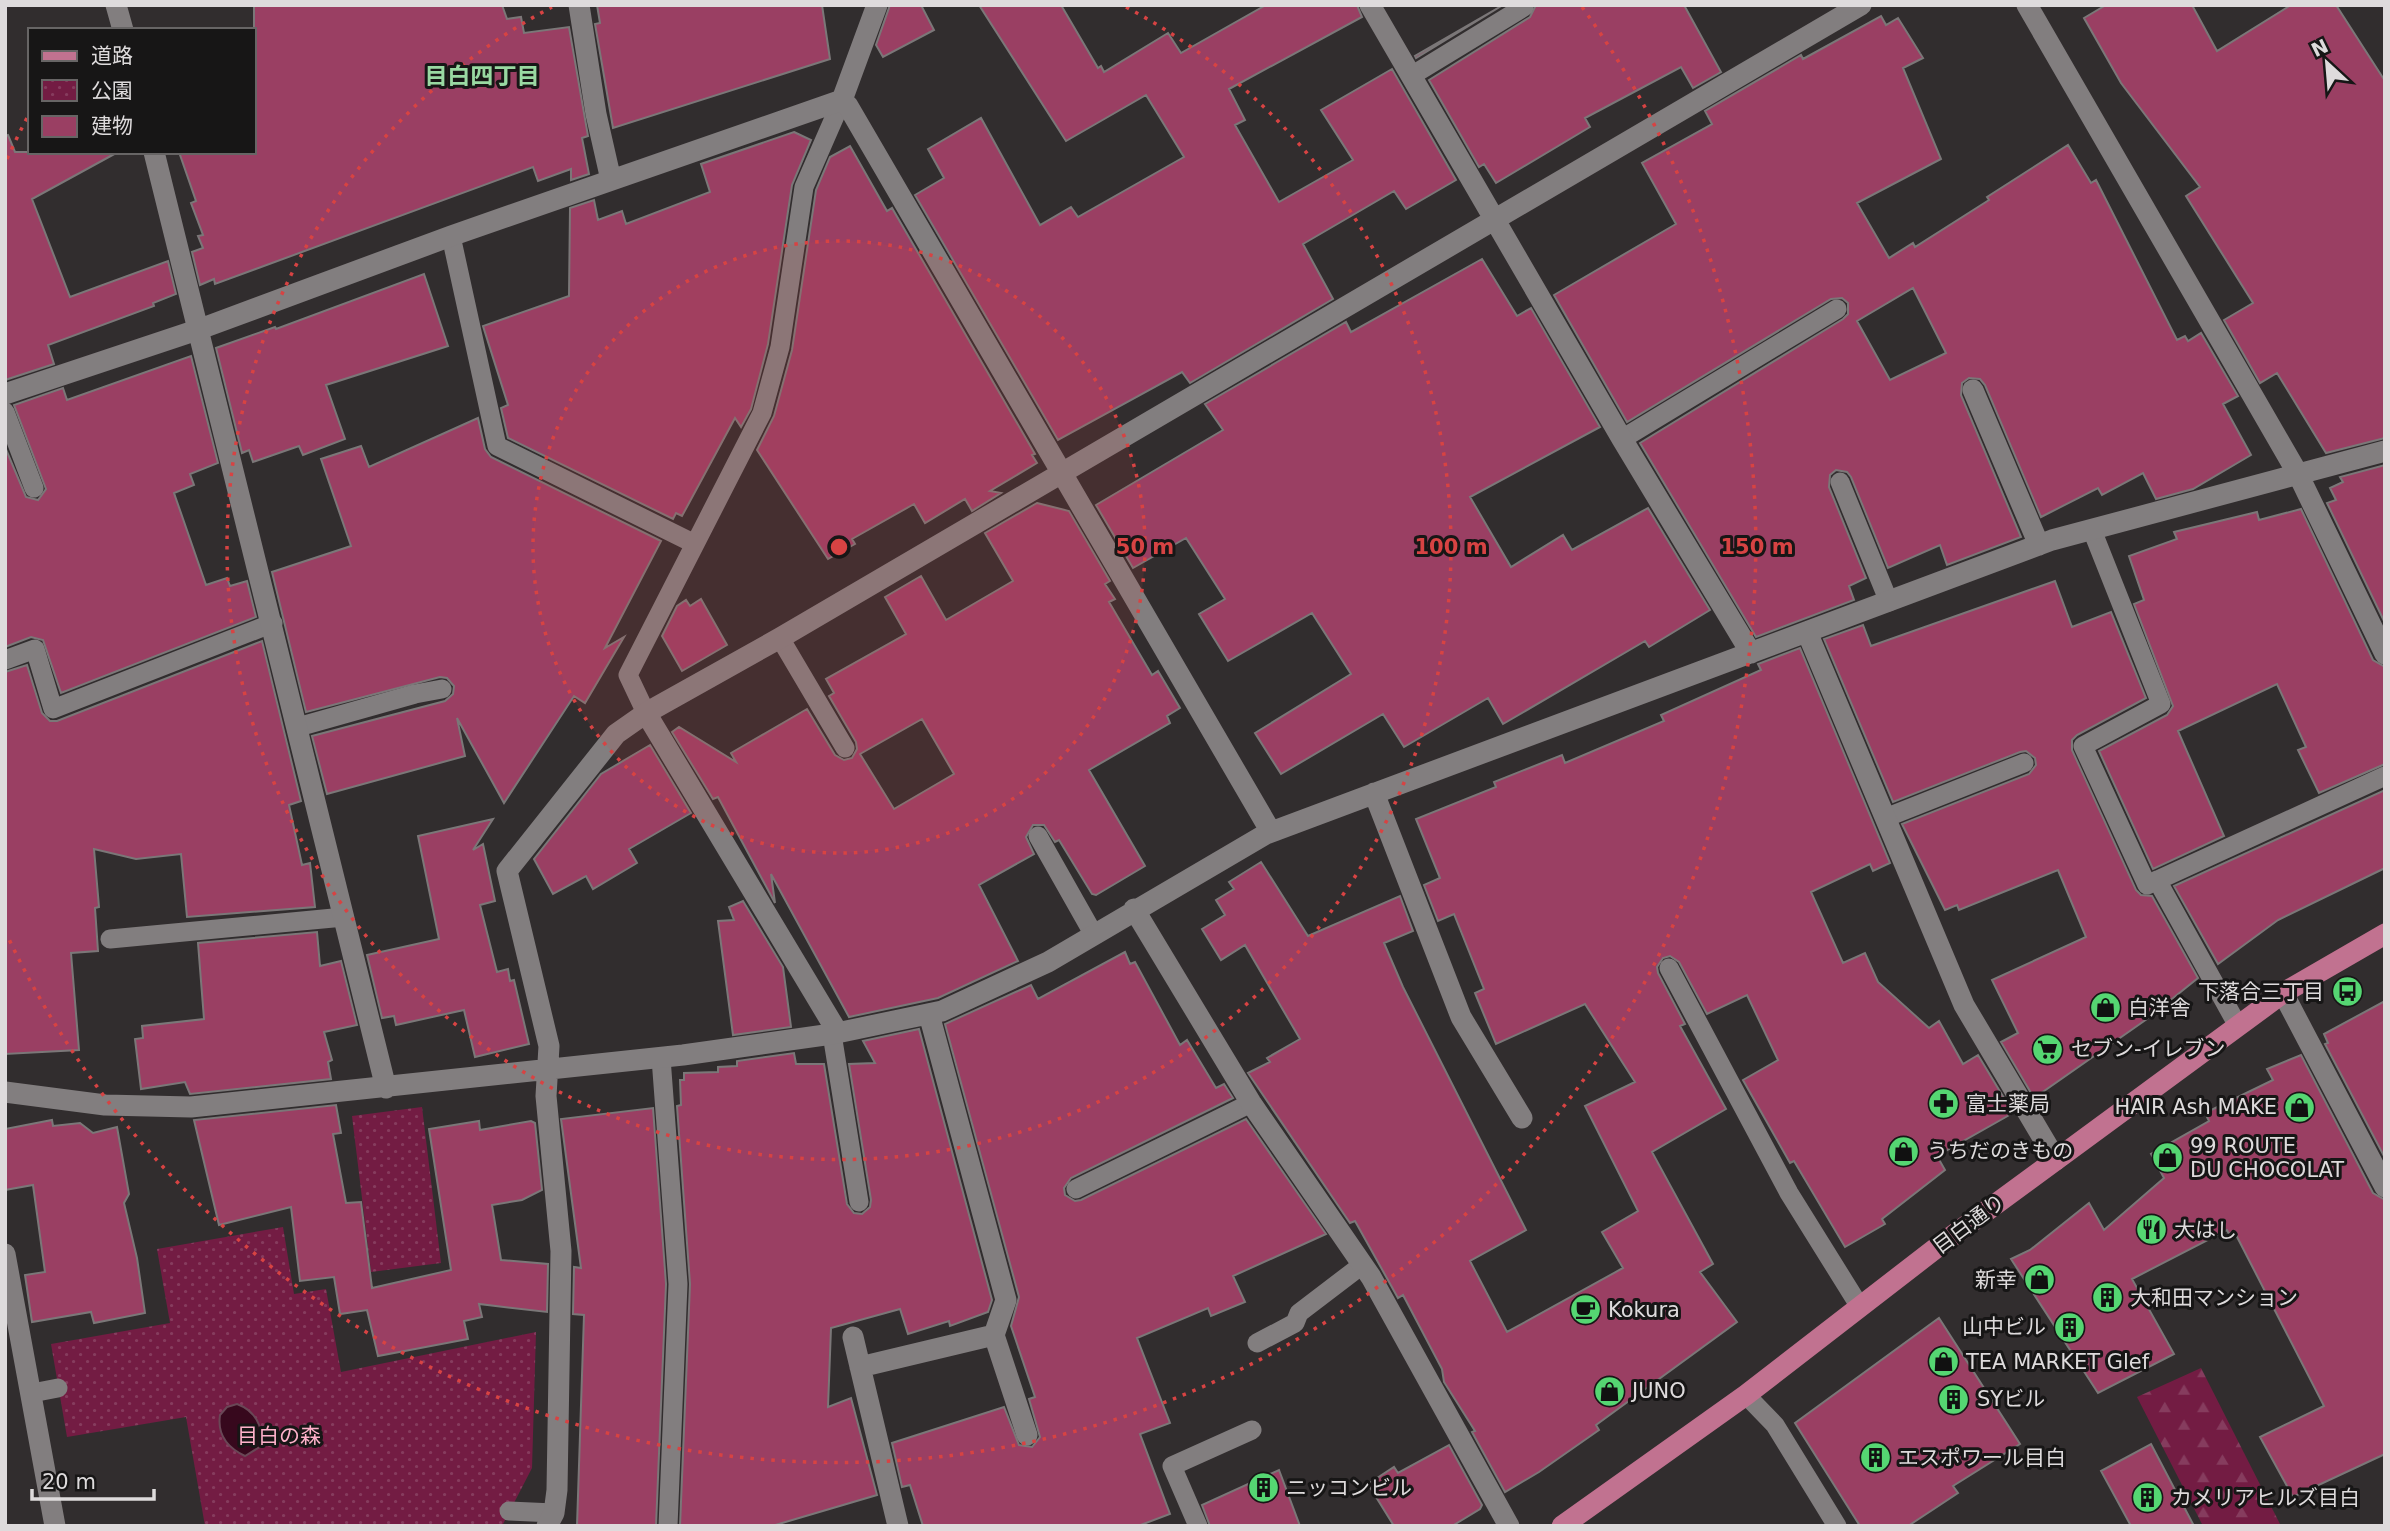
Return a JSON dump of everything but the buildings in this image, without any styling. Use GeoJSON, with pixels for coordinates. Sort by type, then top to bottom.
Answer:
{"type":"FeatureCollection","features":[{"type":"Feature","properties":{"kind":"main road","name":"目白通り"},"geometry":{"type":"LineString","coordinates":[[1562,1526],[1746,1395],[2056,1160],[2283,993],[2385,934]]}},
{"type":"Feature","properties":{"kind":"street"},"geometry":{"type":"LineString","coordinates":[[116,5],[122,28]]}},
{"type":"Feature","properties":{"kind":"street"},"geometry":{"type":"LineString","coordinates":[[579,5],[596,114],[611,180]]}},
{"type":"Feature","properties":{"kind":"street"},"geometry":{"type":"LineString","coordinates":[[842,100],[877,5]]}},
{"type":"Feature","properties":{"kind":"street"},"geometry":{"type":"LineString","coordinates":[[1370,5],[1622,439],[1751,653]]}},
{"type":"Feature","properties":{"kind":"street"},"geometry":{"type":"LineString","coordinates":[[550,1519],[557,1490],[561,1251],[546,1096],[550,1046],[507,871],[616,734],[646,713],[780,638],[1061,471],[1861,5]]}},
{"type":"Feature","properties":{"kind":"street"},"geometry":{"type":"LineString","coordinates":[[2027,5],[2298,474],[2385,654]]}},
{"type":"Feature","properties":{"kind":"street"},"geometry":{"type":"LineString","coordinates":[[5,394],[200,329],[451,236],[842,100]]}},
{"type":"Feature","properties":{"kind":"street"},"geometry":{"type":"LineString","coordinates":[[842,100],[848,106],[1271,832]]}},
{"type":"Feature","properties":{"kind":"street"},"geometry":{"type":"LineString","coordinates":[[155,154],[386,1087]]}},
{"type":"Feature","properties":{"kind":"street"},"geometry":{"type":"LineString","coordinates":[[1973,390],[2039,545]]}},
{"type":"Feature","properties":{"kind":"street"},"geometry":{"type":"LineString","coordinates":[[5,1092],[105,1105],[191,1107],[661,1058],[835,1034],[942,1011],[1048,962],[1134,909],[1271,832],[2039,545],[2385,451]]}},
{"type":"Feature","properties":{"kind":"street"},"geometry":{"type":"LineString","coordinates":[[1807,632],[1964,1005],[2056,1160]]}},
{"type":"Feature","properties":{"kind":"street"},"geometry":{"type":"LineString","coordinates":[[646,713],[835,1034]]}},
{"type":"Feature","properties":{"kind":"street"},"geometry":{"type":"LineString","coordinates":[[1374,793],[1461,1017],[1522,1118]]}},
{"type":"Feature","properties":{"kind":"street"},"geometry":{"type":"LineString","coordinates":[[1134,909],[1251,1103],[1363,1265],[1509,1526]]}},
{"type":"Feature","properties":{"kind":"street"},"geometry":{"type":"LineString","coordinates":[[2283,993],[2385,1187]]}},
{"type":"Feature","properties":{"kind":"street"},"geometry":{"type":"LineString","coordinates":[[929,1014],[1006,1300],[995,1335],[1027,1435]]}},
{"type":"Feature","properties":{"kind":"street"},"geometry":{"type":"LineString","coordinates":[[5,1254],[55,1526]]}},
{"type":"Feature","properties":{"kind":"street"},"geometry":{"type":"LineString","coordinates":[[860,1367],[995,1335]]}},
{"type":"Feature","properties":{"kind":"street"},"geometry":{"type":"LineString","coordinates":[[853,1338],[898,1526]]}},
{"type":"Feature","properties":{"kind":"lane"},"geometry":{"type":"LineString","coordinates":[[1411,76],[1524,7]]}},
{"type":"Feature","properties":{"kind":"lane"},"geometry":{"type":"LineString","coordinates":[[646,713],[628,675],[762,413],[780,347],[804,187],[842,100]]}},
{"type":"Feature","properties":{"kind":"lane"},"geometry":{"type":"LineString","coordinates":[[451,236],[497,446],[695,544]]}},
{"type":"Feature","properties":{"kind":"lane"},"geometry":{"type":"LineString","coordinates":[[1622,439],[1837,309]]}},
{"type":"Feature","properties":{"kind":"lane"},"geometry":{"type":"LineString","coordinates":[[5,412],[34,488]]}},
{"type":"Feature","properties":{"kind":"lane"},"geometry":{"type":"LineString","coordinates":[[1840,482],[1889,601]]}},
{"type":"Feature","properties":{"kind":"lane"},"geometry":{"type":"LineString","coordinates":[[2092,530],[2161,704],[2083,746],[2147,885],[2385,776]]}},
{"type":"Feature","properties":{"kind":"lane"},"geometry":{"type":"LineString","coordinates":[[5,660],[35,649],[53,709],[273,623]]}},
{"type":"Feature","properties":{"kind":"lane"},"geometry":{"type":"LineString","coordinates":[[780,638],[845,748]]}},
{"type":"Feature","properties":{"kind":"lane"},"geometry":{"type":"LineString","coordinates":[[298,727],[415,694],[442,690]]}},
{"type":"Feature","properties":{"kind":"lane"},"geometry":{"type":"LineString","coordinates":[[1885,818],[2025,763]]}},
{"type":"Feature","properties":{"kind":"lane"},"geometry":{"type":"LineString","coordinates":[[1038,836],[1094,935]]}},
{"type":"Feature","properties":{"kind":"lane"},"geometry":{"type":"LineString","coordinates":[[2157,880],[2238,1026]]}},
{"type":"Feature","properties":{"kind":"lane"},"geometry":{"type":"LineString","coordinates":[[110,939],[344,917]]}},
{"type":"Feature","properties":{"kind":"lane"},"geometry":{"type":"LineString","coordinates":[[1669,968],[1789,1193],[1860,1307]]}},
{"type":"Feature","properties":{"kind":"lane"},"geometry":{"type":"LineString","coordinates":[[835,1034],[859,1202]]}},
{"type":"Feature","properties":{"kind":"lane"},"geometry":{"type":"LineString","coordinates":[[661,1058],[678,1284],[668,1526]]}},
{"type":"Feature","properties":{"kind":"lane"},"geometry":{"type":"LineString","coordinates":[[1076,1189],[1251,1103]]}},
{"type":"Feature","properties":{"kind":"lane"},"geometry":{"type":"LineString","coordinates":[[1257,1343],[1295,1323],[1299,1313],[1363,1265]]}},
{"type":"Feature","properties":{"kind":"lane"},"geometry":{"type":"LineString","coordinates":[[32,1393],[58,1388]]}},
{"type":"Feature","properties":{"kind":"lane"},"geometry":{"type":"LineString","coordinates":[[1746,1395],[1775,1425],[1837,1526]]}},
{"type":"Feature","properties":{"kind":"lane"},"geometry":{"type":"LineString","coordinates":[[1198,1526],[1172,1466],[1252,1430]]}},
{"type":"Feature","properties":{"kind":"lane"},"geometry":{"type":"LineString","coordinates":[[509,1511],[550,1519]]}},
{"type":"Feature","properties":{"kind":"green space"},"geometry":{"type":"Polygon","coordinates":[[[422,1107],[441,1263],[371,1272],[352,1116],[422,1107]]]}},
{"type":"Feature","properties":{"kind":"green space","name":"目白の森"},"geometry":{"type":"Polygon","coordinates":[[[283,1227],[294,1294],[326,1289],[341,1372],[536,1332],[532,1468],[502,1526],[205,1526],[186,1417],[67,1437],[51,1344],[170,1323],[157,1249],[283,1227]]]}},
{"type":"Feature","properties":{"kind":"green space"},"geometry":{"type":"Polygon","coordinates":[[[2201,1368],[2281,1526],[2203,1526],[2137,1397],[2201,1368]]]}},
{"type":"Feature","properties":{"kind":"shaded area"},"geometry":{"type":"Polygon","coordinates":[[[237,1404],[253,1415],[262,1438],[263,1445],[245,1456],[229,1445],[220,1429],[220,1415],[227,1407],[237,1404]]]}},
{"type":"Feature","properties":{"kind":"place","name":"下落合三丁目"},"geometry":{"type":"Point","coordinates":[2347,992]}},
{"type":"Feature","properties":{"kind":"place","name":"白洋舎"},"geometry":{"type":"Point","coordinates":[2105,1008]}},
{"type":"Feature","properties":{"kind":"place","name":"セブン-イレブン"},"geometry":{"type":"Point","coordinates":[2048,1049]}},
{"type":"Feature","properties":{"kind":"place","name":"富士薬局"},"geometry":{"type":"Point","coordinates":[1943,1104]}},
{"type":"Feature","properties":{"kind":"place","name":"HAIR Ash MAKE"},"geometry":{"type":"Point","coordinates":[2300,1107]}},
{"type":"Feature","properties":{"kind":"place","name":"うちだのきもの"},"geometry":{"type":"Point","coordinates":[1904,1151]}},
{"type":"Feature","properties":{"kind":"place","name":"99 ROUTE DU CHOCOLAT"},"geometry":{"type":"Point","coordinates":[2167,1158]}},
{"type":"Feature","properties":{"kind":"place","name":"大はし"},"geometry":{"type":"Point","coordinates":[2151,1230]}},
{"type":"Feature","properties":{"kind":"place","name":"新幸"},"geometry":{"type":"Point","coordinates":[2040,1280]}},
{"type":"Feature","properties":{"kind":"place","name":"大和田マンション"},"geometry":{"type":"Point","coordinates":[2107,1298]}},
{"type":"Feature","properties":{"kind":"place","name":"Kokura"},"geometry":{"type":"Point","coordinates":[1585,1310]}},
{"type":"Feature","properties":{"kind":"place","name":"山中ビル"},"geometry":{"type":"Point","coordinates":[2069,1327]}},
{"type":"Feature","properties":{"kind":"place","name":"TEA MARKET Glef"},"geometry":{"type":"Point","coordinates":[1943,1362]}},
{"type":"Feature","properties":{"kind":"place","name":"JUNO"},"geometry":{"type":"Point","coordinates":[1609,1391]}},
{"type":"Feature","properties":{"kind":"place","name":"SYビル"},"geometry":{"type":"Point","coordinates":[1954,1399]}},
{"type":"Feature","properties":{"kind":"place","name":"エスポワール目白"},"geometry":{"type":"Point","coordinates":[1875,1458]}},
{"type":"Feature","properties":{"kind":"place","name":"ニッコンビル"},"geometry":{"type":"Point","coordinates":[1263,1488]}},
{"type":"Feature","properties":{"kind":"place","name":"カメリアヒルズ目白"},"geometry":{"type":"Point","coordinates":[2148,1498]}},
{"type":"Feature","properties":{"kind":"district","name":"目白四丁目"},"geometry":{"type":"Point","coordinates":[482,76]}}]}
